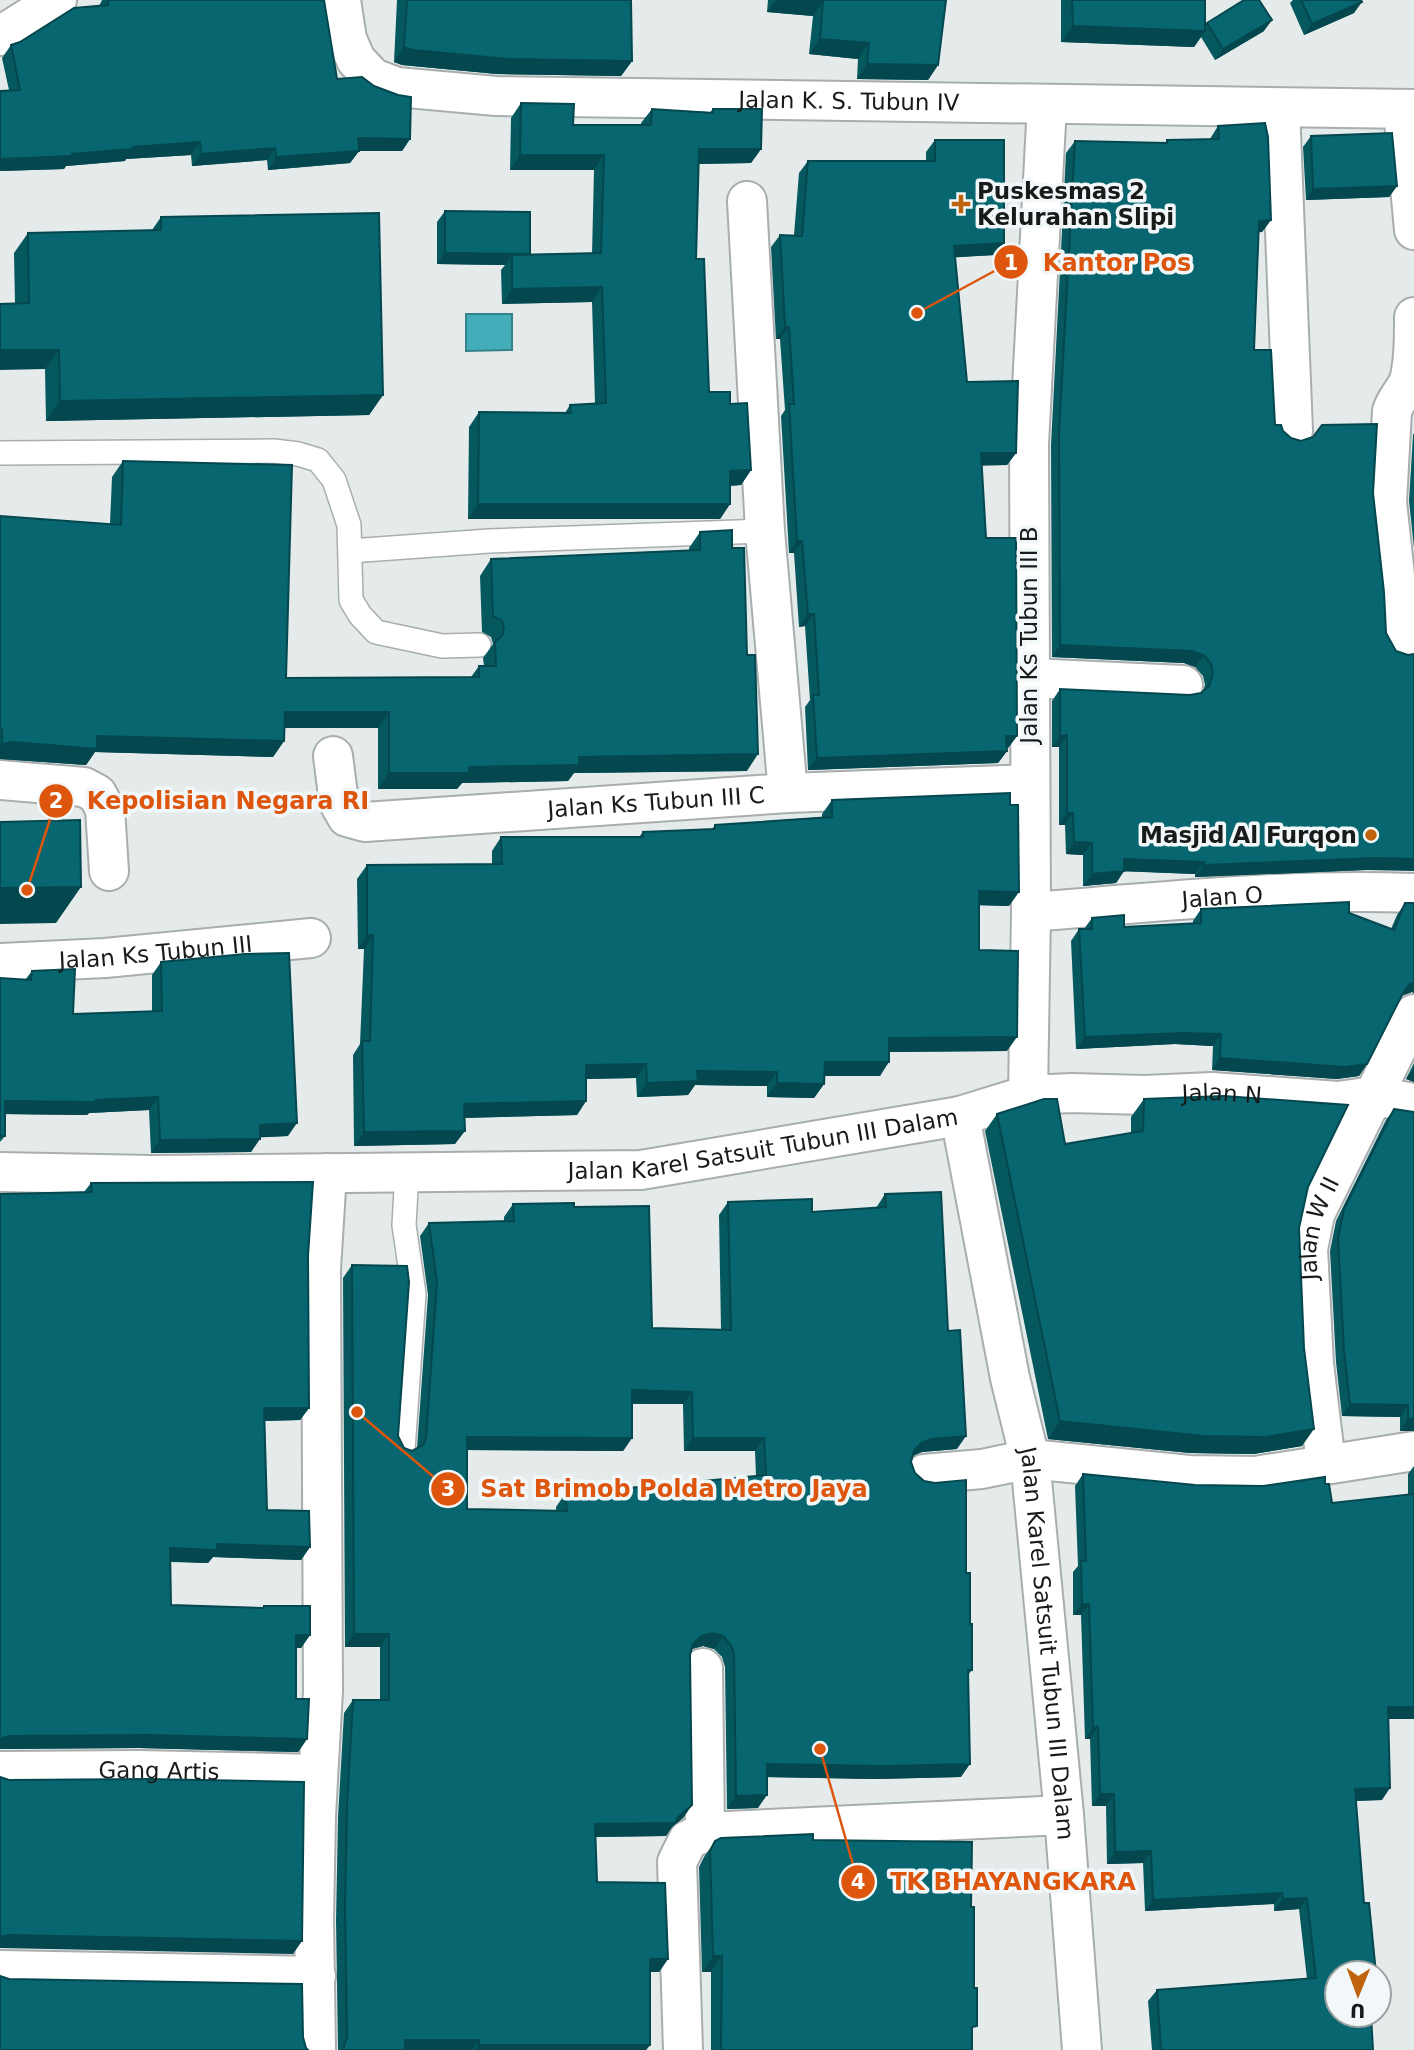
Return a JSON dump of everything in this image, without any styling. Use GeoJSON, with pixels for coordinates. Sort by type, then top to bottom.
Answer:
{"type":"FeatureCollection","features":[{"type":"Feature","properties":{"kind":"street","name":"Jalan K. S. Tubun IV"},"geometry":{"type":"LineString","coordinates":[[341,0],[347,39],[356,60],[373,78],[397,87],[496,96],[1408,109]]}},
{"type":"Feature","properties":{"kind":"street"},"geometry":{"type":"LineString","coordinates":[[0,36],[41,4]]}},
{"type":"Feature","properties":{"kind":"street","name":"Jalan Ks Tubun III B"},"geometry":{"type":"LineString","coordinates":[[1028,1095],[1031,912],[1029,444],[1046,104]]}},
{"type":"Feature","properties":{"kind":"street"},"geometry":{"type":"LineString","coordinates":[[1280,108],[1293,430]]}},
{"type":"Feature","properties":{"kind":"street"},"geometry":{"type":"LineString","coordinates":[[1408,109],[1414,230]]}},
{"type":"Feature","properties":{"kind":"street"},"geometry":{"type":"LineString","coordinates":[[747,201],[765,531],[788,793]]}},
{"type":"Feature","properties":{"kind":"street"},"geometry":{"type":"LineString","coordinates":[[1414,317],[1413,368],[1392,411],[1387,502],[1398,603],[1398,636],[1401,645],[1414,645]]}},
{"type":"Feature","properties":{"kind":"street"},"geometry":{"type":"LineString","coordinates":[[1029,678],[1183,685]]}},
{"type":"Feature","properties":{"kind":"street","name":"Jalan Ks Tubun III C"},"geometry":{"type":"LineString","coordinates":[[334,756],[339,803],[347,817],[365,822],[788,793],[1029,784]]}},
{"type":"Feature","properties":{"kind":"street"},"geometry":{"type":"LineString","coordinates":[[0,779],[84,786],[97,794],[104,809],[109,871]]}},
{"type":"Feature","properties":{"kind":"street","name":"Jalan O"},"geometry":{"type":"LineString","coordinates":[[1031,912],[1239,896],[1363,891],[1414,893]]}},
{"type":"Feature","properties":{"kind":"street","name":"Jalan Ks Tubun III"},"geometry":{"type":"LineString","coordinates":[[0,963],[105,958],[311,939]]}},
{"type":"Feature","properties":{"kind":"street","name":"Jalan W II"},"geometry":{"type":"LineString","coordinates":[[1326,1464],[1314,1364],[1309,1236],[1315,1214],[1414,1014]]}},
{"type":"Feature","properties":{"kind":"street","name":"Jalan N"},"geometry":{"type":"LineString","coordinates":[[1028,1095],[1144,1095],[1212,1091],[1338,1101],[1374,1096],[1414,1103]]}},
{"type":"Feature","properties":{"kind":"street"},"geometry":{"type":"LineString","coordinates":[[960,1116],[1028,1095]]}},
{"type":"Feature","properties":{"kind":"street","name":"Jalan Karel Satsuit Tubun III Dalam"},"geometry":{"type":"LineString","coordinates":[[0,1172],[151,1175],[640,1170],[960,1116],[1010,1378],[1030,1459],[1064,1815],[1082,2050]]}},
{"type":"Feature","properties":{"kind":"street"},"geometry":{"type":"LineString","coordinates":[[316,2050],[314,1920],[323,1691],[321,1269],[327,1174]]}},
{"type":"Feature","properties":{"kind":"street"},"geometry":{"type":"LineString","coordinates":[[924,1474],[982,1469],[1030,1459],[1189,1475],[1255,1476],[1414,1451]]}},
{"type":"Feature","properties":{"kind":"street"},"geometry":{"type":"LineString","coordinates":[[703,1668],[705,1832]]}},
{"type":"Feature","properties":{"kind":"street","name":"Gang Artis"},"geometry":{"type":"LineString","coordinates":[[0,1771],[139,1770],[318,1774]]}},
{"type":"Feature","properties":{"kind":"street"},"geometry":{"type":"LineString","coordinates":[[683,2050],[677,1862],[688,1840],[705,1832],[1064,1815]]}},
{"type":"Feature","properties":{"kind":"street"},"geometry":{"type":"LineString","coordinates":[[0,1970],[316,1976]]}},
{"type":"Feature","properties":{"kind":"lane"},"geometry":{"type":"LineString","coordinates":[[0,453],[274,452],[298,454],[318,460],[334,480],[349,524],[351,600],[360,615],[376,632],[442,646],[478,645]]}},
{"type":"Feature","properties":{"kind":"lane"},"geometry":{"type":"LineString","coordinates":[[350,551],[489,541],[765,531]]}},
{"type":"Feature","properties":{"kind":"lane"},"geometry":{"type":"LineString","coordinates":[[403,1450],[414,1294],[404,1225],[407,1172]]}},
{"type":"Feature","properties":{"kind":"water"},"geometry":{"type":"Polygon","coordinates":[[[466,314],[512,314],[512,350],[466,351],[466,314]]]}},
{"type":"Feature","properties":{"kind":"building"},"geometry":{"type":"Polygon","coordinates":[[[108,0],[324,0],[337,79],[362,77],[374,86],[411,97],[410,139],[358,138],[359,151],[276,157],[275,148],[201,154],[200,142],[133,147],[72,156],[0,159],[0,91],[20,90],[11,45],[74,8],[108,5],[108,0]]]}},
{"type":"Feature","properties":{"kind":"building"},"geometry":{"type":"Polygon","coordinates":[[[407,0],[631,0],[632,61],[508,59],[413,50],[404,47],[407,0]]]}},
{"type":"Feature","properties":{"kind":"building"},"geometry":{"type":"Polygon","coordinates":[[[812,0],[946,0],[938,65],[867,64],[869,43],[820,39],[823,1],[812,0]]]}},
{"type":"Feature","properties":{"kind":"building"},"geometry":{"type":"Polygon","coordinates":[[[1072,0],[1205,0],[1205,31],[1073,26],[1072,0]]]}},
{"type":"Feature","properties":{"kind":"building"},"geometry":{"type":"Polygon","coordinates":[[[1244,0],[1259,0],[1272,20],[1223,49],[1207,23],[1244,0]]]}},
{"type":"Feature","properties":{"kind":"building"},"geometry":{"type":"Polygon","coordinates":[[[1301,0],[1361,0],[1362,2],[1312,24],[1301,0]]]}},
{"type":"Feature","properties":{"kind":"building"},"geometry":{"type":"Polygon","coordinates":[[[521,103],[574,104],[573,125],[651,125],[652,109],[713,113],[713,109],[762,109],[761,149],[699,149],[696,259],[704,259],[709,392],[730,392],[730,404],[747,403],[751,470],[730,471],[730,504],[478,504],[479,412],[571,413],[570,405],[606,403],[602,287],[512,289],[512,255],[601,253],[604,155],[520,155],[521,103]]]}},
{"type":"Feature","properties":{"kind":"building"},"geometry":{"type":"Polygon","coordinates":[[[1265,123],[1268,137],[1271,220],[1259,221],[1254,350],[1271,350],[1275,425],[1281,425],[1291,438],[1301,441],[1313,437],[1322,425],[1377,424],[1373,493],[1386,633],[1396,651],[1414,654],[1414,859],[1375,858],[1204,865],[1204,862],[1124,859],[1124,871],[1092,874],[1092,843],[1074,842],[1073,813],[1067,813],[1067,735],[1060,736],[1060,689],[1190,695],[1201,693],[1209,686],[1213,674],[1211,664],[1204,655],[1192,651],[1060,645],[1059,433],[1075,141],[1167,143],[1167,140],[1219,139],[1218,126],[1265,123]]]}},
{"type":"Feature","properties":{"kind":"building"},"geometry":{"type":"Polygon","coordinates":[[[1392,133],[1397,186],[1313,189],[1311,136],[1392,133]]]}},
{"type":"Feature","properties":{"kind":"building"},"geometry":{"type":"Polygon","coordinates":[[[935,140],[1004,140],[1004,243],[954,246],[967,382],[1018,381],[1016,453],[981,453],[986,538],[1016,538],[1017,736],[1006,736],[1007,751],[817,758],[813,695],[819,695],[814,614],[808,614],[802,541],[797,541],[789,404],[794,404],[789,327],[785,327],[780,235],[802,236],[808,161],[935,161],[935,140]]]}},
{"type":"Feature","properties":{"kind":"building"},"geometry":{"type":"Polygon","coordinates":[[[445,211],[530,212],[530,254],[445,253],[445,211]]]}},
{"type":"Feature","properties":{"kind":"building"},"geometry":{"type":"Polygon","coordinates":[[[379,213],[383,395],[60,401],[59,350],[0,350],[0,304],[29,303],[28,233],[161,230],[161,217],[379,213]]]}},
{"type":"Feature","properties":{"kind":"building"},"geometry":{"type":"Polygon","coordinates":[[[123,461],[292,465],[286,678],[479,677],[479,666],[496,666],[495,642],[502,636],[504,629],[502,621],[493,616],[491,559],[700,550],[700,532],[732,530],[732,548],[744,548],[747,655],[755,655],[758,754],[579,757],[579,765],[469,767],[469,773],[389,773],[389,712],[285,712],[284,741],[97,736],[97,749],[13,742],[2,744],[0,516],[121,525],[123,461]]]}},
{"type":"Feature","properties":{"kind":"building"},"geometry":{"type":"Polygon","coordinates":[[[1010,793],[1010,805],[1018,805],[1019,892],[979,891],[979,950],[1018,951],[1017,1037],[889,1038],[889,1062],[825,1062],[824,1084],[777,1083],[777,1072],[697,1071],[698,1081],[647,1083],[646,1064],[586,1065],[586,1101],[464,1104],[465,1131],[364,1132],[362,1041],[370,1041],[373,935],[367,935],[367,865],[502,864],[501,837],[643,837],[643,832],[715,829],[715,825],[832,817],[832,800],[1010,793]]]}},
{"type":"Feature","properties":{"kind":"building"},"geometry":{"type":"Polygon","coordinates":[[[80,820],[81,887],[0,888],[0,822],[80,820]]]}},
{"type":"Feature","properties":{"kind":"building"},"geometry":{"type":"Polygon","coordinates":[[[1349,902],[1349,913],[1394,930],[1405,903],[1414,903],[1414,983],[1403,993],[1367,1064],[1345,1067],[1220,1058],[1221,1034],[1085,1037],[1079,929],[1092,929],[1092,918],[1124,915],[1124,927],[1201,923],[1201,909],[1349,902]]]}},
{"type":"Feature","properties":{"kind":"building"},"geometry":{"type":"Polygon","coordinates":[[[289,953],[297,1123],[260,1125],[260,1139],[160,1140],[158,1097],[96,1102],[5,1101],[5,1136],[0,1136],[0,978],[31,980],[32,971],[75,969],[73,1014],[162,1011],[161,962],[289,953]]]}},
{"type":"Feature","properties":{"kind":"building"},"geometry":{"type":"Polygon","coordinates":[[[1224,1096],[1348,1105],[1308,1187],[1299,1228],[1304,1348],[1314,1429],[1266,1437],[1203,1436],[1060,1421],[997,1114],[1044,1099],[1057,1099],[1065,1144],[1143,1131],[1144,1099],[1224,1096]]]}},
{"type":"Feature","properties":{"kind":"building"},"geometry":{"type":"Polygon","coordinates":[[[1394,1109],[1414,1112],[1414,1419],[1408,1419],[1408,1405],[1350,1404],[1344,1350],[1338,1239],[1344,1209],[1394,1109]]]}},
{"type":"Feature","properties":{"kind":"building"},"geometry":{"type":"Polygon","coordinates":[[[313,1182],[308,1256],[309,1408],[264,1408],[267,1510],[309,1511],[310,1547],[217,1544],[217,1550],[170,1548],[171,1605],[264,1608],[310,1606],[310,1635],[296,1635],[296,1699],[309,1699],[307,1739],[149,1735],[9,1736],[0,1739],[0,1194],[92,1192],[91,1183],[313,1182]]]}},
{"type":"Feature","properties":{"kind":"building"},"geometry":{"type":"Polygon","coordinates":[[[941,1192],[948,1331],[960,1330],[966,1436],[931,1439],[921,1443],[914,1451],[911,1462],[915,1473],[924,1481],[935,1483],[966,1480],[966,1573],[970,1573],[972,1624],[972,1670],[968,1670],[970,1764],[767,1764],[767,1795],[736,1796],[734,1654],[731,1645],[723,1636],[712,1633],[702,1636],[693,1644],[690,1655],[692,1805],[675,1823],[595,1824],[597,1882],[665,1883],[668,1959],[650,1959],[650,2045],[479,2045],[479,2040],[405,2040],[405,2050],[342,2050],[347,2037],[345,1907],[353,1700],[389,1700],[389,1634],[354,1634],[352,1265],[407,1266],[409,1282],[398,1436],[404,1448],[412,1451],[423,1445],[426,1438],[437,1282],[429,1223],[514,1221],[513,1204],[574,1203],[574,1207],[649,1206],[652,1328],[731,1330],[728,1202],[812,1199],[812,1212],[886,1207],[885,1194],[941,1192]],[[632,1390],[632,1438],[467,1437],[467,1509],[567,1511],[565,1494],[766,1475],[764,1438],[693,1438],[692,1392],[632,1390]]]}},
{"type":"Feature","properties":{"kind":"building"},"geometry":{"type":"Polygon","coordinates":[[[1083,1474],[1195,1485],[1263,1486],[1325,1477],[1332,1503],[1414,1494],[1414,1707],[1388,1707],[1390,1788],[1355,1789],[1364,1903],[1369,1903],[1375,1959],[1323,1959],[1323,2029],[1372,2029],[1373,2050],[1161,2050],[1157,1990],[1316,1978],[1307,1898],[1283,1899],[1282,1893],[1153,1900],[1151,1851],[1115,1852],[1114,1794],[1100,1794],[1098,1727],[1093,1728],[1089,1604],[1082,1604],[1081,1561],[1086,1561],[1083,1474]]]}},
{"type":"Feature","properties":{"kind":"building"},"geometry":{"type":"Polygon","coordinates":[[[0,1777],[9,1780],[304,1782],[302,1941],[9,1935],[0,1937],[0,1777]]]}},
{"type":"Feature","properties":{"kind":"building"},"geometry":{"type":"Polygon","coordinates":[[[813,1834],[813,1840],[972,1842],[971,1907],[974,1907],[977,2026],[972,2027],[972,2050],[721,2050],[722,1956],[713,1956],[710,1851],[715,1841],[721,1838],[813,1834]]]}},
{"type":"Feature","properties":{"kind":"building"},"geometry":{"type":"Polygon","coordinates":[[[0,1976],[9,1979],[302,1984],[303,2037],[308,2050],[0,2050],[0,1976]]]}},
{"type":"Feature","properties":{"kind":"place","name":"Puskesmas 2 Kelurahan Slipi"},"geometry":{"type":"Point","coordinates":[961,204]}},
{"type":"Feature","properties":{"kind":"place","name":"Kantor Pos"},"geometry":{"type":"Point","coordinates":[917,313]}},
{"type":"Feature","properties":{"kind":"place","name":"Masjid Al Furqon"},"geometry":{"type":"Point","coordinates":[1371,835]}},
{"type":"Feature","properties":{"kind":"place","name":"Kepolisian Negara RI"},"geometry":{"type":"Point","coordinates":[27,890]}},
{"type":"Feature","properties":{"kind":"place","name":"Sat Brimob Polda Metro Jaya"},"geometry":{"type":"Point","coordinates":[357,1412]}},
{"type":"Feature","properties":{"kind":"place","name":"TK BHAYANGKARA"},"geometry":{"type":"Point","coordinates":[820,1749]}}]}
